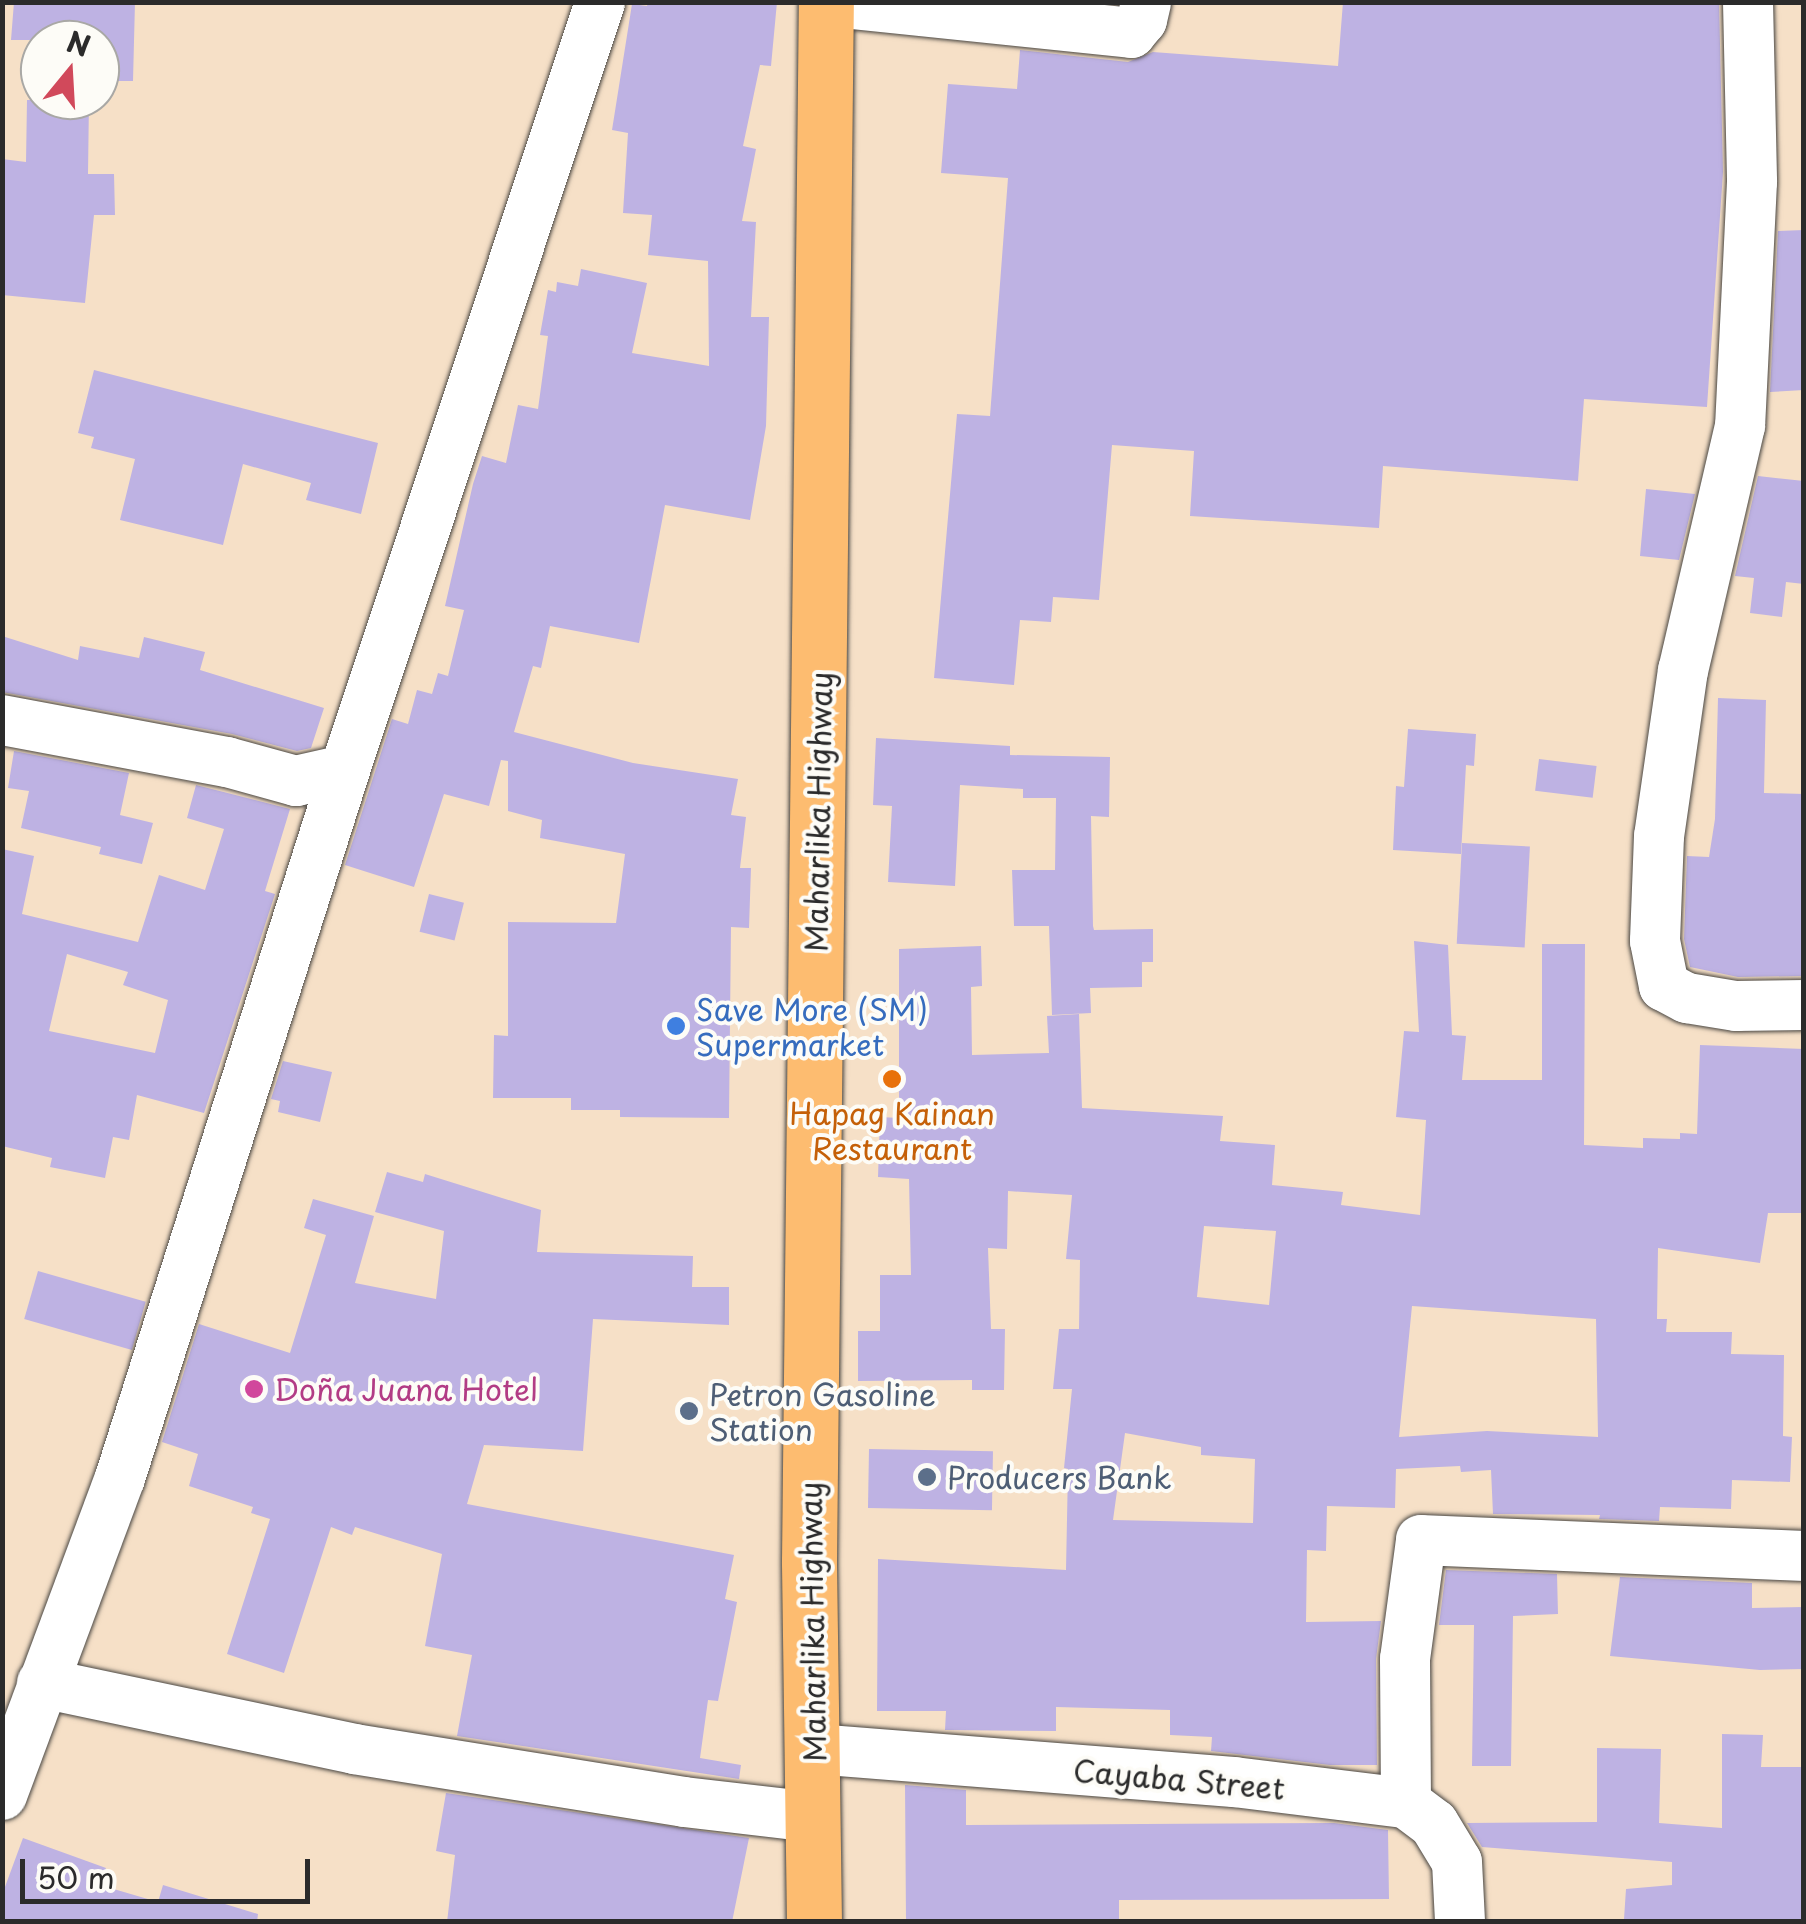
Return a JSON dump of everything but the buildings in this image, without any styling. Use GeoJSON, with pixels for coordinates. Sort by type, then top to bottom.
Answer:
{"type":"FeatureCollection","features":[{"type":"Feature","properties":{"kind":"main road","name":"Maharlika Highway"},"geometry":{"type":"LineString","coordinates":[[814,1922],[810,1490],[829,2]]}},
{"type":"Feature","properties":{"kind":"street"},"geometry":{"type":"LineString","coordinates":[[2,1795],[120,1478],[345,770],[600,2]]}},
{"type":"Feature","properties":{"kind":"street"},"geometry":{"type":"LineString","coordinates":[[829,2],[1130,33],[1142,20],[1146,2]]}},
{"type":"Feature","properties":{"kind":"street"},"geometry":{"type":"LineString","coordinates":[[1748,2],[1752,182],[1740,426],[1684,670],[1659,836],[1655,941],[1664,986],[1687,998],[1736,1006],[1804,1005]]}},
{"type":"Feature","properties":{"kind":"street"},"geometry":{"type":"LineString","coordinates":[[2,720],[227,762],[296,781],[345,770]]}},
{"type":"Feature","properties":{"kind":"street"},"geometry":{"type":"LineString","coordinates":[[1460,1922],[1457,1862],[1434,1824],[1406,1803],[1405,1658],[1420,1540],[1804,1556]]}},
{"type":"Feature","properties":{"kind":"street"},"geometry":{"type":"LineString","coordinates":[[42,1683],[354,1749],[684,1802],[814,1817]]}},
{"type":"Feature","properties":{"kind":"street","name":"Cayaba Street"},"geometry":{"type":"LineString","coordinates":[[814,1749],[1234,1782],[1406,1803]]}},
{"type":"Feature","properties":{"kind":"place","name":"Save More (SM) Supermarket"},"geometry":{"type":"Point","coordinates":[676,1026]}},
{"type":"Feature","properties":{"kind":"place","name":"Hapag Kainan Restaurant"},"geometry":{"type":"Point","coordinates":[892,1079]}},
{"type":"Feature","properties":{"kind":"place","name":"Doña Juana Hotel"},"geometry":{"type":"Point","coordinates":[254,1389]}},
{"type":"Feature","properties":{"kind":"place","name":"Petron Gasoline Station"},"geometry":{"type":"Point","coordinates":[689,1411]}},
{"type":"Feature","properties":{"kind":"place","name":"Producers Bank"},"geometry":{"type":"Point","coordinates":[927,1477]}}]}
